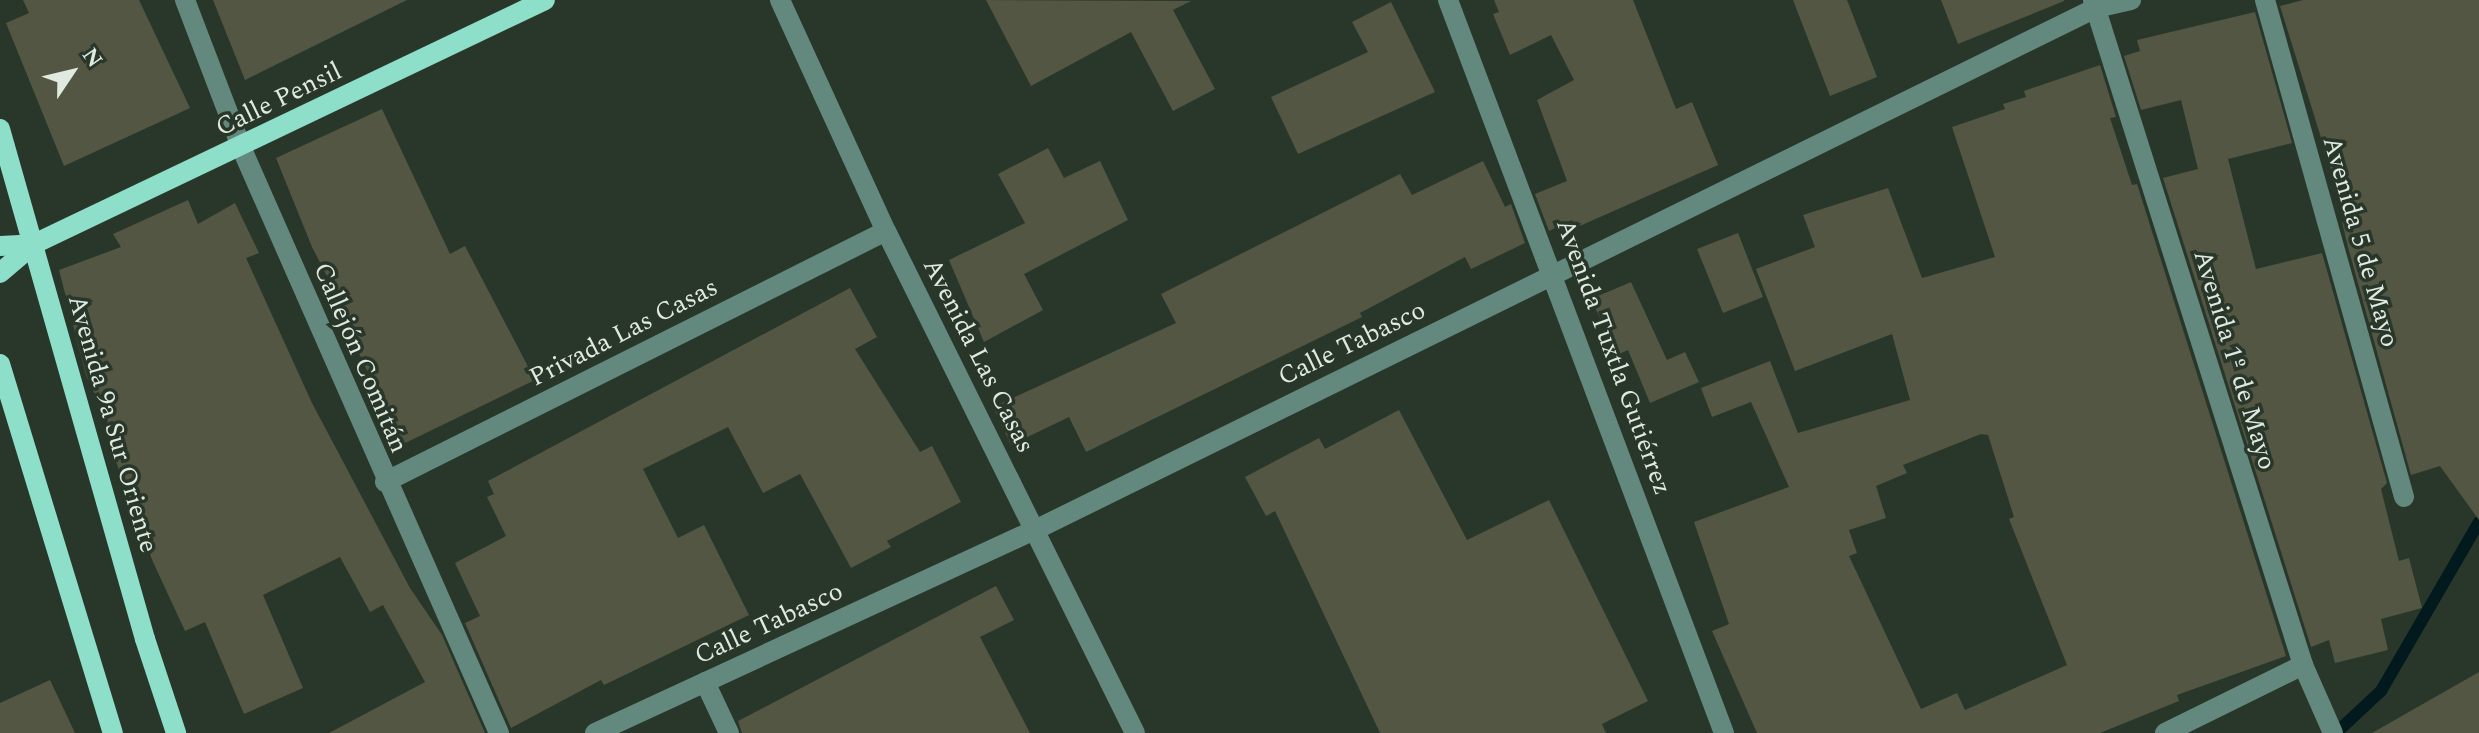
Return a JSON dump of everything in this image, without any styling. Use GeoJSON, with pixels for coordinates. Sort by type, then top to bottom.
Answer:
{"type":"FeatureCollection","features":[{"type":"Feature","properties":{"kind":"main road","name":"Calle Pensil"},"geometry":{"type":"LineString","coordinates":[[0,273],[34,244],[545,0]]}},
{"type":"Feature","properties":{"kind":"main road","name":"Avenida 9a Sur Oriente"},"geometry":{"type":"LineString","coordinates":[[0,129],[145,639],[176,733]]}},
{"type":"Feature","properties":{"kind":"main road","name":"Calle Pensil"},"geometry":{"type":"LineString","coordinates":[[0,246],[34,244]]}},
{"type":"Feature","properties":{"kind":"main road"},"geometry":{"type":"LineString","coordinates":[[0,364],[113,733]]}},
{"type":"Feature","properties":{"kind":"street","name":"Callejón Comitán"},"geometry":{"type":"LineString","coordinates":[[185,0],[241,147],[385,482],[499,733]]}},
{"type":"Feature","properties":{"kind":"street","name":"Avenida Las Casas"},"geometry":{"type":"LineString","coordinates":[[780,0],[886,231],[1037,529],[1135,733]]}},
{"type":"Feature","properties":{"kind":"street","name":"Avenida Tuxtla Gutiérrez"},"geometry":{"type":"LineString","coordinates":[[1448,0],[1555,273],[1724,733]]}},
{"type":"Feature","properties":{"kind":"street","name":"Calle Tabasco"},"geometry":{"type":"LineString","coordinates":[[595,733],[1037,529],[2095,4],[2131,0]]}},
{"type":"Feature","properties":{"kind":"street","name":"Avenida 5 de Mayo"},"geometry":{"type":"LineString","coordinates":[[2265,0],[2404,497]]}},
{"type":"Feature","properties":{"kind":"street","name":"Avenida 1º de Mayo"},"geometry":{"type":"LineString","coordinates":[[2095,4],[2303,665],[2333,733]]}},
{"type":"Feature","properties":{"kind":"street","name":"Privada Las Casas"},"geometry":{"type":"LineString","coordinates":[[385,482],[886,231]]}},
{"type":"Feature","properties":{"kind":"street"},"geometry":{"type":"LineString","coordinates":[[2165,733],[2303,665]]}},
{"type":"Feature","properties":{"kind":"street"},"geometry":{"type":"LineString","coordinates":[[705,682],[729,733]]}},
{"type":"Feature","properties":{"kind":"building"},"geometry":{"type":"Polygon","coordinates":[[[23,0],[139,0],[190,108],[64,166],[6,23],[29,13],[23,0]]]}},
{"type":"Feature","properties":{"kind":"building"},"geometry":{"type":"Polygon","coordinates":[[[213,0],[407,0],[245,80],[213,0]]]}},
{"type":"Feature","properties":{"kind":"building"},"geometry":{"type":"Polygon","coordinates":[[[986,0],[1191,1],[1173,10],[1215,89],[1173,111],[1131,32],[1031,86],[986,0]]]}},
{"type":"Feature","properties":{"kind":"building"},"geometry":{"type":"Polygon","coordinates":[[[1494,0],[1633,0],[1676,109],[1692,102],[1718,165],[1575,228],[1572,220],[1549,231],[1535,194],[1567,181],[1537,100],[1574,80],[1551,35],[1510,55],[1493,14],[1499,12],[1494,0]]]}},
{"type":"Feature","properties":{"kind":"building"},"geometry":{"type":"Polygon","coordinates":[[[1793,0],[1847,0],[1877,77],[1830,96],[1793,0]]]}},
{"type":"Feature","properties":{"kind":"building"},"geometry":{"type":"Polygon","coordinates":[[[1941,0],[2064,0],[2064,1],[1958,44],[1941,0]]]}},
{"type":"Feature","properties":{"kind":"building"},"geometry":{"type":"Polygon","coordinates":[[[2303,0],[2479,0],[2479,520],[2440,466],[2411,475],[2348,247],[2342,222],[2347,221],[2280,6],[2303,0]]]}},
{"type":"Feature","properties":{"kind":"building"},"geometry":{"type":"Polygon","coordinates":[[[1391,2],[1435,92],[1298,154],[1271,97],[1368,52],[1352,22],[1391,2]]]}},
{"type":"Feature","properties":{"kind":"building"},"geometry":{"type":"Polygon","coordinates":[[[2255,12],[2292,143],[2228,159],[2256,269],[2322,253],[2387,483],[2381,489],[2399,561],[2409,558],[2422,608],[2381,619],[2388,650],[2335,663],[2329,640],[2311,647],[2163,178],[2198,169],[2181,100],[2141,110],[2124,56],[2140,51],[2137,40],[2255,12]]]}},
{"type":"Feature","properties":{"kind":"building"},"geometry":{"type":"Polygon","coordinates":[[[2100,65],[2116,117],[2110,118],[2132,185],[2137,184],[2286,656],[2177,695],[2179,701],[2100,733],[1757,733],[1712,631],[1729,624],[1694,522],[1789,487],[1751,402],[1712,417],[1701,388],[1770,361],[1798,433],[1910,400],[1892,334],[1795,371],[1756,269],[1815,247],[1803,215],[1888,188],[1922,278],[1995,257],[1952,127],[2005,109],[2003,104],[2026,97],[2024,91],[2100,65]],[[1981,434],[1903,465],[1907,473],[1876,486],[1886,518],[1849,530],[1857,553],[1849,556],[1921,709],[1957,693],[1965,710],[2067,665],[2009,519],[2014,517],[1988,435],[1981,434]]]}},
{"type":"Feature","properties":{"kind":"building"},"geometry":{"type":"Polygon","coordinates":[[[382,109],[450,254],[465,246],[535,380],[401,445],[358,351],[364,348],[312,247],[276,158],[382,109]]]}},
{"type":"Feature","properties":{"kind":"building"},"geometry":{"type":"Polygon","coordinates":[[[1048,148],[1064,178],[1100,161],[1128,220],[1024,274],[1043,310],[984,342],[949,260],[1025,223],[998,174],[1048,148]]]}},
{"type":"Feature","properties":{"kind":"building"},"geometry":{"type":"Polygon","coordinates":[[[1483,161],[1505,207],[1511,204],[1525,243],[1471,269],[1465,257],[1360,313],[1362,317],[1086,452],[1069,417],[1011,445],[993,407],[1176,323],[1161,294],[1400,174],[1412,195],[1483,161]]]}},
{"type":"Feature","properties":{"kind":"building"},"geometry":{"type":"Polygon","coordinates":[[[188,200],[198,224],[235,203],[259,253],[246,258],[312,403],[410,588],[442,635],[485,733],[329,733],[425,682],[383,605],[370,612],[340,557],[263,595],[303,688],[244,714],[205,622],[185,631],[153,562],[115,459],[107,420],[86,375],[59,270],[121,247],[113,234],[188,200]]]}},
{"type":"Feature","properties":{"kind":"building"},"geometry":{"type":"Polygon","coordinates":[[[1738,233],[1763,297],[1723,313],[1697,249],[1738,233]]]}},
{"type":"Feature","properties":{"kind":"building"},"geometry":{"type":"Polygon","coordinates":[[[1631,282],[1667,360],[1685,352],[1699,382],[1650,403],[1628,350],[1617,355],[1591,299],[1631,282]]]}},
{"type":"Feature","properties":{"kind":"building"},"geometry":{"type":"Polygon","coordinates":[[[850,288],[877,337],[855,349],[920,452],[932,446],[961,502],[887,541],[891,547],[851,568],[800,474],[763,493],[728,427],[643,469],[678,538],[704,525],[749,615],[604,685],[601,680],[511,728],[465,623],[480,616],[455,563],[506,536],[487,497],[494,494],[488,481],[850,288]]]}},
{"type":"Feature","properties":{"kind":"building"},"geometry":{"type":"Polygon","coordinates":[[[1399,410],[1467,540],[1549,500],[1648,701],[1602,724],[1606,733],[1380,733],[1275,511],[1266,516],[1245,477],[1319,438],[1325,449],[1399,410]]]}},
{"type":"Feature","properties":{"kind":"building"},"geometry":{"type":"Polygon","coordinates":[[[996,586],[1014,620],[980,637],[1030,733],[742,733],[738,721],[996,586]]]}},
{"type":"Feature","properties":{"kind":"building"},"geometry":{"type":"Polygon","coordinates":[[[2479,672],[2479,733],[2372,733],[2479,672]]]}},
{"type":"Feature","properties":{"kind":"building"},"geometry":{"type":"Polygon","coordinates":[[[50,680],[75,733],[0,733],[0,703],[50,680]]]}},
{"type":"Feature","properties":{"kind":"waterway"},"geometry":{"type":"LineString","coordinates":[[2336,733],[2381,691],[2479,522]]}}]}
